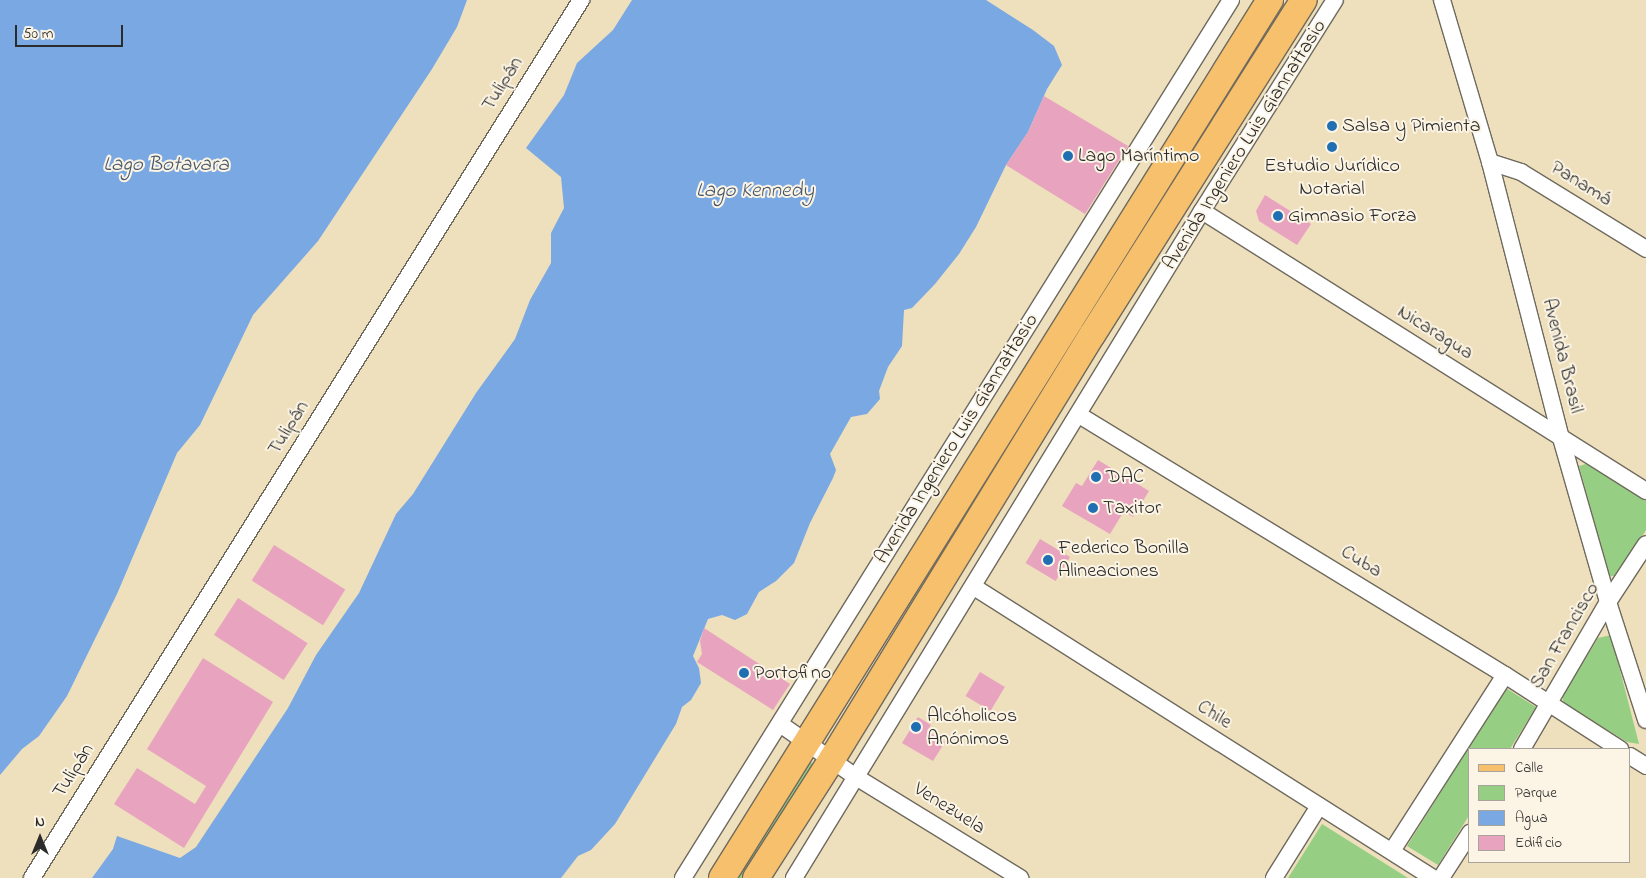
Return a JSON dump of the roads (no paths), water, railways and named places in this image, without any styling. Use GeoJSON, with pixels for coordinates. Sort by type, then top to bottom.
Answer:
{"type":"FeatureCollection","features":[{"type":"Feature","properties":{"kind":"main road","name":"Avenida Ingeniero Luis Giannattasio"},"geometry":{"type":"LineString","coordinates":[[722,878],[1270,0]]}},
{"type":"Feature","properties":{"kind":"main road","name":"Avenida Ingeniero Luis Giannattasio"},"geometry":{"type":"LineString","coordinates":[[756,878],[832,759],[1092,335],[1304,0]]}},
{"type":"Feature","properties":{"kind":"street","name":"Tulipán"},"geometry":{"type":"LineString","coordinates":[[32,878],[581,0]]}},
{"type":"Feature","properties":{"kind":"street","name":"Avenida Ingeniero Luis Giannattasio"},"geometry":{"type":"LineString","coordinates":[[684,878],[1231,0]]}},
{"type":"Feature","properties":{"kind":"street","name":"Avenida Ingeniero Luis Giannattasio"},"geometry":{"type":"LineString","coordinates":[[794,878],[974,588],[1202,211],[1335,0]]}},
{"type":"Feature","properties":{"kind":"street","name":"Avenida Brasil"},"geometry":{"type":"LineString","coordinates":[[1442,0],[1490,162],[1561,438],[1608,602],[1646,720]]}},
{"type":"Feature","properties":{"kind":"street","name":"Panamá"},"geometry":{"type":"LineString","coordinates":[[1490,162],[1521,172],[1646,249]]}},
{"type":"Feature","properties":{"kind":"street","name":"Nicaragua"},"geometry":{"type":"LineString","coordinates":[[1202,211],[1646,491]]}},
{"type":"Feature","properties":{"kind":"street","name":"Cuba"},"geometry":{"type":"LineString","coordinates":[[1079,415],[1505,675],[1618,748]]}},
{"type":"Feature","properties":{"kind":"street","name":"San Francisco"},"geometry":{"type":"LineString","coordinates":[[1523,748],[1608,602],[1646,544]]}},
{"type":"Feature","properties":{"kind":"street","name":"Chile"},"geometry":{"type":"LineString","coordinates":[[974,588],[1433,878]]}},
{"type":"Feature","properties":{"kind":"street","name":"San Francisco"},"geometry":{"type":"LineString","coordinates":[[1392,851],[1505,675]]}},
{"type":"Feature","properties":{"kind":"street","name":"Venezuela"},"geometry":{"type":"LineString","coordinates":[[780,724],[856,777],[1020,878]]}},
{"type":"Feature","properties":{"kind":"street"},"geometry":{"type":"LineString","coordinates":[[1631,757],[1646,766]]}},
{"type":"Feature","properties":{"kind":"street"},"geometry":{"type":"LineString","coordinates":[[1274,878],[1319,806]]}},
{"type":"Feature","properties":{"kind":"street"},"geometry":{"type":"LineString","coordinates":[[1441,878],[1468,835]]}},
{"type":"Feature","properties":{"kind":"water","name":"Lago Botavara"},"geometry":{"type":"Polygon","coordinates":[[[0,0],[467,0],[457,27],[432,69],[318,241],[253,315],[200,425],[177,453],[117,594],[67,696],[39,736],[22,749],[0,775],[0,0]]]}},
{"type":"Feature","properties":{"kind":"water","name":"Lago Kennedy"},"geometry":{"type":"Polygon","coordinates":[[[632,0],[986,0],[1054,46],[1062,65],[1047,89],[1028,132],[1006,165],[976,227],[959,254],[935,284],[912,308],[904,310],[902,346],[888,367],[879,391],[880,399],[867,414],[851,417],[830,454],[836,470],[810,523],[794,563],[776,581],[759,592],[747,614],[735,620],[722,615],[708,619],[693,656],[699,668],[701,683],[691,700],[682,707],[676,724],[615,824],[591,850],[578,856],[561,878],[92,878],[113,849],[117,836],[180,858],[196,847],[288,708],[316,655],[359,593],[396,514],[413,494],[476,393],[515,339],[530,300],[551,263],[551,233],[564,208],[561,177],[526,148],[564,95],[577,63],[613,30],[632,0]]]}},
{"type":"Feature","properties":{"kind":"place","name":"Salsa y Pimienta"},"geometry":{"type":"Point","coordinates":[1332,126]}},
{"type":"Feature","properties":{"kind":"place","name":"Estudio Jurídico Notarial"},"geometry":{"type":"Point","coordinates":[1332,147]}},
{"type":"Feature","properties":{"kind":"place","name":"Lago Maríntimo"},"geometry":{"type":"Point","coordinates":[1068,156]}},
{"type":"Feature","properties":{"kind":"place","name":"Gimnasio Forza"},"geometry":{"type":"Point","coordinates":[1278,216]}},
{"type":"Feature","properties":{"kind":"place","name":"DAC"},"geometry":{"type":"Point","coordinates":[1096,477]}},
{"type":"Feature","properties":{"kind":"place","name":"Taxitor"},"geometry":{"type":"Point","coordinates":[1093,508]}},
{"type":"Feature","properties":{"kind":"place","name":"Federico Bonilla Alineaciones"},"geometry":{"type":"Point","coordinates":[1048,560]}},
{"type":"Feature","properties":{"kind":"place","name":"Portofino"},"geometry":{"type":"Point","coordinates":[744,673]}},
{"type":"Feature","properties":{"kind":"place","name":"Alcóholicos Anónimos"},"geometry":{"type":"Point","coordinates":[916,727]}}]}
